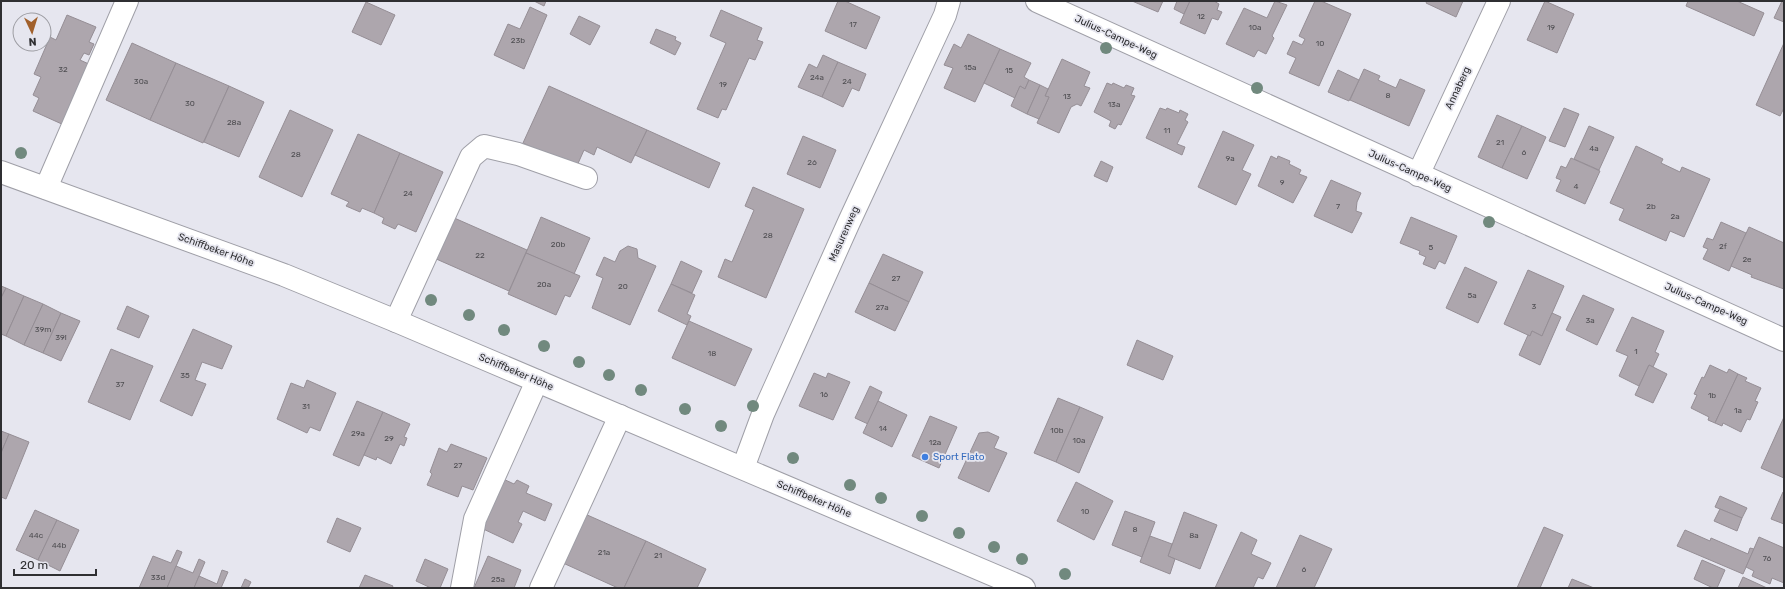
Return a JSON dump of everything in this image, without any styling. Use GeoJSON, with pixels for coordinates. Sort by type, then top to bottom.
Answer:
{"type":"FeatureCollection","features":[{"type":"Feature","properties":{"kind":"street"},"geometry":{"type":"LineString","coordinates":[[46,188],[127,1]]}},
{"type":"Feature","properties":{"kind":"street","name":"Masurenweg"},"geometry":{"type":"LineString","coordinates":[[743,468],[766,407],[945,15],[949,1]]}},
{"type":"Feature","properties":{"kind":"street","name":"Julius-Campe-Weg"},"geometry":{"type":"LineString","coordinates":[[1037,1],[1784,340]]}},
{"type":"Feature","properties":{"kind":"street","name":"Annaberg"},"geometry":{"type":"LineString","coordinates":[[1418,175],[1498,1]]}},
{"type":"Feature","properties":{"kind":"street"},"geometry":{"type":"LineString","coordinates":[[396,321],[471,157],[484,146],[518,154],[586,178]]}},
{"type":"Feature","properties":{"kind":"street","name":"Schiffbeker Höhe"},"geometry":{"type":"LineString","coordinates":[[1,172],[284,275],[396,321],[1024,588]]}},
{"type":"Feature","properties":{"kind":"street"},"geometry":{"type":"LineString","coordinates":[[462,588],[475,519],[537,381]]}},
{"type":"Feature","properties":{"kind":"street"},"geometry":{"type":"LineString","coordinates":[[541,588],[620,416]]}},
{"type":"Feature","properties":{"kind":"building"},"geometry":{"type":"Polygon","coordinates":[[[534,1],[546,1],[544,6],[534,1]]]}},
{"type":"Feature","properties":{"kind":"building"},"geometry":{"type":"Polygon","coordinates":[[[838,1],[845,1],[880,17],[866,49],[825,31],[838,1]]]}},
{"type":"Feature","properties":{"kind":"building"},"geometry":{"type":"Polygon","coordinates":[[[1132,1],[1163,1],[1158,12],[1132,1]]]}},
{"type":"Feature","properties":{"kind":"building"},"geometry":{"type":"Polygon","coordinates":[[[1177,1],[1190,1],[1184,14],[1174,9],[1177,1]]]}},
{"type":"Feature","properties":{"kind":"building"},"geometry":{"type":"Polygon","coordinates":[[[1190,1],[1214,1],[1219,4],[1217,10],[1222,12],[1218,20],[1212,18],[1205,34],[1180,23],[1190,1]]]}},
{"type":"Feature","properties":{"kind":"building"},"geometry":{"type":"Polygon","coordinates":[[[1275,1],[1287,5],[1272,36],[1274,38],[1266,54],[1258,50],[1254,57],[1226,44],[1244,8],[1267,18],[1275,1]]]}},
{"type":"Feature","properties":{"kind":"building"},"geometry":{"type":"Polygon","coordinates":[[[1315,1],[1321,1],[1351,14],[1319,86],[1289,73],[1296,58],[1287,54],[1293,41],[1302,45],[1305,39],[1299,36],[1315,1]]]}},
{"type":"Feature","properties":{"kind":"building"},"geometry":{"type":"Polygon","coordinates":[[[1427,1],[1463,1],[1456,17],[1426,3],[1427,1]]]}},
{"type":"Feature","properties":{"kind":"building"},"geometry":{"type":"Polygon","coordinates":[[[1545,1],[1574,14],[1557,53],[1527,40],[1545,1]]]}},
{"type":"Feature","properties":{"kind":"building"},"geometry":{"type":"Polygon","coordinates":[[[1688,1],[1737,1],[1764,13],[1754,36],[1686,6],[1688,1]]]}},
{"type":"Feature","properties":{"kind":"building"},"geometry":{"type":"Polygon","coordinates":[[[1782,1],[1784,1],[1784,22],[1774,18],[1782,1]]]}},
{"type":"Feature","properties":{"kind":"building"},"geometry":{"type":"Polygon","coordinates":[[[366,2],[395,15],[381,45],[352,32],[366,2]]]}},
{"type":"Feature","properties":{"kind":"building"},"geometry":{"type":"Polygon","coordinates":[[[530,7],[547,15],[524,69],[494,55],[508,24],[520,29],[530,7]]]}},
{"type":"Feature","properties":{"kind":"building"},"geometry":{"type":"Polygon","coordinates":[[[721,10],[762,28],[757,40],[763,42],[755,60],[749,58],[726,110],[722,109],[718,118],[697,109],[726,43],[710,36],[721,10]]]}},
{"type":"Feature","properties":{"kind":"building"},"geometry":{"type":"Polygon","coordinates":[[[67,15],[96,27],[89,42],[94,44],[89,55],[84,53],[80,60],[91,65],[64,125],[33,111],[39,98],[33,95],[41,77],[34,74],[44,52],[52,52],[52,38],[56,40],[67,15]]]}},
{"type":"Feature","properties":{"kind":"building"},"geometry":{"type":"Polygon","coordinates":[[[579,16],[600,26],[590,45],[570,34],[579,16]]]}},
{"type":"Feature","properties":{"kind":"building"},"geometry":{"type":"Polygon","coordinates":[[[656,29],[676,37],[675,40],[681,43],[675,55],[650,43],[656,29]]]}},
{"type":"Feature","properties":{"kind":"building"},"geometry":{"type":"Polygon","coordinates":[[[968,34],[1000,49],[975,102],[944,88],[953,68],[944,65],[954,44],[961,48],[968,34]]]}},
{"type":"Feature","properties":{"kind":"building"},"geometry":{"type":"Polygon","coordinates":[[[132,43],[176,63],[150,120],[106,100],[132,43]]]}},
{"type":"Feature","properties":{"kind":"building"},"geometry":{"type":"Polygon","coordinates":[[[1784,43],[1784,108],[1780,116],[1756,105],[1784,43]]]}},
{"type":"Feature","properties":{"kind":"building"},"geometry":{"type":"Polygon","coordinates":[[[1000,49],[1031,63],[1024,77],[1029,80],[1025,89],[1020,86],[1015,98],[984,83],[1000,49]]]}},
{"type":"Feature","properties":{"kind":"building"},"geometry":{"type":"Polygon","coordinates":[[[823,55],[838,62],[822,97],[798,87],[809,64],[817,68],[823,55]]]}},
{"type":"Feature","properties":{"kind":"building"},"geometry":{"type":"Polygon","coordinates":[[[1062,59],[1090,72],[1084,86],[1090,88],[1081,106],[1077,104],[1071,107],[1059,133],[1037,123],[1049,97],[1045,96],[1062,59]]]}},
{"type":"Feature","properties":{"kind":"building"},"geometry":{"type":"Polygon","coordinates":[[[838,62],[866,74],[859,91],[852,88],[843,107],[822,97],[838,62]]]}},
{"type":"Feature","properties":{"kind":"building"},"geometry":{"type":"Polygon","coordinates":[[[176,63],[229,86],[203,143],[150,120],[176,63]]]}},
{"type":"Feature","properties":{"kind":"building"},"geometry":{"type":"Polygon","coordinates":[[[1364,69],[1380,76],[1378,80],[1396,88],[1400,79],[1425,90],[1409,126],[1350,100],[1364,69]]]}},
{"type":"Feature","properties":{"kind":"building"},"geometry":{"type":"Polygon","coordinates":[[[1338,70],[1359,80],[1349,101],[1328,92],[1338,70]]]}},
{"type":"Feature","properties":{"kind":"building"},"geometry":{"type":"Polygon","coordinates":[[[1029,80],[1040,85],[1027,114],[1011,106],[1020,86],[1025,89],[1029,80]]]}},
{"type":"Feature","properties":{"kind":"building"},"geometry":{"type":"Polygon","coordinates":[[[1107,83],[1112,85],[1113,83],[1124,88],[1126,85],[1134,88],[1131,95],[1135,96],[1121,125],[1118,124],[1115,129],[1109,126],[1111,121],[1094,112],[1107,83]]]}},
{"type":"Feature","properties":{"kind":"building"},"geometry":{"type":"Polygon","coordinates":[[[1040,85],[1048,89],[1045,96],[1049,97],[1039,119],[1027,114],[1040,85]]]}},
{"type":"Feature","properties":{"kind":"building"},"geometry":{"type":"Polygon","coordinates":[[[229,86],[264,102],[239,157],[204,142],[229,86]]]}},
{"type":"Feature","properties":{"kind":"building"},"geometry":{"type":"Polygon","coordinates":[[[549,86],[647,130],[631,163],[597,147],[594,155],[584,150],[576,168],[523,143],[549,86]]]}},
{"type":"Feature","properties":{"kind":"building"},"geometry":{"type":"Polygon","coordinates":[[[1160,108],[1166,110],[1167,108],[1179,113],[1180,110],[1188,114],[1185,120],[1188,122],[1177,144],[1185,147],[1182,155],[1146,138],[1160,108]]]}},
{"type":"Feature","properties":{"kind":"building"},"geometry":{"type":"Polygon","coordinates":[[[1564,108],[1579,114],[1565,147],[1549,141],[1564,108]]]}},
{"type":"Feature","properties":{"kind":"building"},"geometry":{"type":"Polygon","coordinates":[[[290,110],[333,130],[302,197],[259,177],[290,110]]]}},
{"type":"Feature","properties":{"kind":"building"},"geometry":{"type":"Polygon","coordinates":[[[1497,115],[1522,126],[1502,168],[1478,157],[1497,115]]]}},
{"type":"Feature","properties":{"kind":"building"},"geometry":{"type":"Polygon","coordinates":[[[1522,126],[1546,137],[1527,179],[1502,168],[1522,126]]]}},
{"type":"Feature","properties":{"kind":"building"},"geometry":{"type":"Polygon","coordinates":[[[1589,126],[1614,137],[1599,170],[1574,159],[1589,126]]]}},
{"type":"Feature","properties":{"kind":"building"},"geometry":{"type":"Polygon","coordinates":[[[647,130],[720,163],[709,188],[635,155],[647,130]]]}},
{"type":"Feature","properties":{"kind":"building"},"geometry":{"type":"Polygon","coordinates":[[[1223,131],[1254,145],[1242,170],[1251,174],[1236,205],[1198,187],[1223,131]]]}},
{"type":"Feature","properties":{"kind":"building"},"geometry":{"type":"Polygon","coordinates":[[[358,134],[400,153],[374,213],[362,208],[360,212],[346,206],[349,202],[331,194],[358,134]]]}},
{"type":"Feature","properties":{"kind":"building"},"geometry":{"type":"Polygon","coordinates":[[[803,136],[836,150],[820,188],[787,174],[803,136]]]}},
{"type":"Feature","properties":{"kind":"building"},"geometry":{"type":"Polygon","coordinates":[[[1636,146],[1663,159],[1661,163],[1680,172],[1682,167],[1710,179],[1684,237],[1670,231],[1666,241],[1619,220],[1624,209],[1610,203],[1636,146]]]}},
{"type":"Feature","properties":{"kind":"building"},"geometry":{"type":"Polygon","coordinates":[[[400,153],[443,172],[416,232],[398,224],[395,229],[382,223],[384,218],[374,213],[400,153]]]}},
{"type":"Feature","properties":{"kind":"building"},"geometry":{"type":"Polygon","coordinates":[[[1271,156],[1277,159],[1278,156],[1290,161],[1289,164],[1301,170],[1299,174],[1307,177],[1293,203],[1258,186],[1271,156]]]}},
{"type":"Feature","properties":{"kind":"building"},"geometry":{"type":"Polygon","coordinates":[[[1571,158],[1600,171],[1585,204],[1556,191],[1561,180],[1556,178],[1561,166],[1566,168],[1571,158]]]}},
{"type":"Feature","properties":{"kind":"building"},"geometry":{"type":"Polygon","coordinates":[[[1101,161],[1113,167],[1107,182],[1094,176],[1101,161]]]}},
{"type":"Feature","properties":{"kind":"building"},"geometry":{"type":"Polygon","coordinates":[[[1331,180],[1361,193],[1357,202],[1356,211],[1362,213],[1352,233],[1314,216],[1331,180]]]}},
{"type":"Feature","properties":{"kind":"building"},"geometry":{"type":"Polygon","coordinates":[[[753,187],[804,209],[766,298],[718,277],[725,259],[732,262],[754,210],[745,206],[753,187]]]}},
{"type":"Feature","properties":{"kind":"building"},"geometry":{"type":"Polygon","coordinates":[[[452,217],[527,250],[509,291],[434,258],[452,217]]]}},
{"type":"Feature","properties":{"kind":"building"},"geometry":{"type":"Polygon","coordinates":[[[541,217],[590,238],[574,274],[526,253],[541,217]]]}},
{"type":"Feature","properties":{"kind":"building"},"geometry":{"type":"Polygon","coordinates":[[[1411,217],[1457,236],[1445,264],[1439,261],[1435,269],[1423,264],[1426,257],[1419,254],[1420,251],[1400,243],[1411,217]]]}},
{"type":"Feature","properties":{"kind":"building"},"geometry":{"type":"Polygon","coordinates":[[[1721,222],[1746,233],[1729,271],[1703,259],[1708,249],[1703,247],[1707,238],[1713,240],[1721,222]]]}},
{"type":"Feature","properties":{"kind":"building"},"geometry":{"type":"Polygon","coordinates":[[[1749,227],[1784,243],[1784,289],[1751,277],[1752,275],[1731,266],[1749,227]]]}},
{"type":"Feature","properties":{"kind":"building"},"geometry":{"type":"Polygon","coordinates":[[[628,246],[637,249],[638,258],[656,266],[630,325],[592,308],[603,278],[596,275],[604,257],[615,262],[620,251],[628,246]]]}},
{"type":"Feature","properties":{"kind":"building"},"geometry":{"type":"Polygon","coordinates":[[[526,253],[580,276],[570,297],[565,295],[556,315],[508,294],[526,253]]]}},
{"type":"Feature","properties":{"kind":"building"},"geometry":{"type":"Polygon","coordinates":[[[883,254],[923,272],[909,302],[869,283],[883,254]]]}},
{"type":"Feature","properties":{"kind":"building"},"geometry":{"type":"Polygon","coordinates":[[[681,261],[702,271],[692,293],[671,284],[681,261]]]}},
{"type":"Feature","properties":{"kind":"building"},"geometry":{"type":"Polygon","coordinates":[[[1465,267],[1497,282],[1478,323],[1446,308],[1465,267]]]}},
{"type":"Feature","properties":{"kind":"building"},"geometry":{"type":"Polygon","coordinates":[[[1528,270],[1564,286],[1542,336],[1532,331],[1530,336],[1504,324],[1528,270]]]}},
{"type":"Feature","properties":{"kind":"building"},"geometry":{"type":"Polygon","coordinates":[[[869,283],[909,302],[895,331],[855,312],[869,283]]]}},
{"type":"Feature","properties":{"kind":"building"},"geometry":{"type":"Polygon","coordinates":[[[671,284],[695,295],[687,314],[691,316],[687,325],[658,311],[671,284]]]}},
{"type":"Feature","properties":{"kind":"building"},"geometry":{"type":"Polygon","coordinates":[[[1,286],[6,288],[1,298],[1,286]]]}},
{"type":"Feature","properties":{"kind":"building"},"geometry":{"type":"Polygon","coordinates":[[[6,288],[24,296],[6,336],[1,334],[1,298],[6,288]]]}},
{"type":"Feature","properties":{"kind":"building"},"geometry":{"type":"Polygon","coordinates":[[[1583,295],[1614,309],[1597,345],[1566,330],[1583,295]]]}},
{"type":"Feature","properties":{"kind":"building"},"geometry":{"type":"Polygon","coordinates":[[[24,296],[43,304],[24,345],[6,336],[24,296]]]}},
{"type":"Feature","properties":{"kind":"building"},"geometry":{"type":"Polygon","coordinates":[[[43,304],[61,313],[43,353],[24,345],[43,304]]]}},
{"type":"Feature","properties":{"kind":"building"},"geometry":{"type":"Polygon","coordinates":[[[127,306],[149,316],[139,338],[117,329],[127,306]]]}},
{"type":"Feature","properties":{"kind":"building"},"geometry":{"type":"Polygon","coordinates":[[[61,313],[80,321],[61,361],[43,353],[61,313]]]}},
{"type":"Feature","properties":{"kind":"building"},"geometry":{"type":"Polygon","coordinates":[[[1552,313],[1561,317],[1540,365],[1519,355],[1528,335],[1530,336],[1532,331],[1542,336],[1552,313]]]}},
{"type":"Feature","properties":{"kind":"building"},"geometry":{"type":"Polygon","coordinates":[[[1632,317],[1664,331],[1655,352],[1659,354],[1653,367],[1649,365],[1639,386],[1619,376],[1628,356],[1616,351],[1632,317]]]}},
{"type":"Feature","properties":{"kind":"building"},"geometry":{"type":"Polygon","coordinates":[[[689,321],[752,349],[735,386],[672,358],[689,321]]]}},
{"type":"Feature","properties":{"kind":"building"},"geometry":{"type":"Polygon","coordinates":[[[193,329],[232,346],[222,369],[202,362],[195,380],[206,384],[192,416],[160,401],[193,329]]]}},
{"type":"Feature","properties":{"kind":"building"},"geometry":{"type":"Polygon","coordinates":[[[1137,340],[1173,356],[1163,380],[1127,365],[1137,340]]]}},
{"type":"Feature","properties":{"kind":"building"},"geometry":{"type":"Polygon","coordinates":[[[111,349],[153,366],[130,420],[88,402],[111,349]]]}},
{"type":"Feature","properties":{"kind":"building"},"geometry":{"type":"Polygon","coordinates":[[[1649,365],[1667,374],[1653,403],[1635,395],[1649,365]]]}},
{"type":"Feature","properties":{"kind":"building"},"geometry":{"type":"Polygon","coordinates":[[[1710,365],[1727,373],[1729,369],[1738,374],[1715,423],[1708,420],[1709,417],[1691,408],[1697,395],[1694,394],[1702,377],[1704,378],[1710,365]]]}},
{"type":"Feature","properties":{"kind":"building"},"geometry":{"type":"Polygon","coordinates":[[[814,373],[826,378],[828,373],[850,382],[833,420],[799,406],[814,373]]]}},
{"type":"Feature","properties":{"kind":"building"},"geometry":{"type":"Polygon","coordinates":[[[1738,374],[1747,378],[1745,381],[1761,388],[1755,401],[1758,402],[1750,420],[1747,419],[1741,432],[1723,423],[1722,426],[1715,423],[1738,374]]]}},
{"type":"Feature","properties":{"kind":"building"},"geometry":{"type":"Polygon","coordinates":[[[307,380],[336,393],[320,431],[310,427],[307,433],[277,419],[291,383],[304,388],[307,380]]]}},
{"type":"Feature","properties":{"kind":"building"},"geometry":{"type":"Polygon","coordinates":[[[870,386],[882,392],[868,424],[855,418],[870,386]]]}},
{"type":"Feature","properties":{"kind":"building"},"geometry":{"type":"Polygon","coordinates":[[[1058,398],[1080,407],[1056,462],[1034,453],[1058,398]]]}},
{"type":"Feature","properties":{"kind":"building"},"geometry":{"type":"Polygon","coordinates":[[[357,401],[383,412],[359,466],[333,455],[357,401]]]}},
{"type":"Feature","properties":{"kind":"building"},"geometry":{"type":"Polygon","coordinates":[[[878,401],[907,415],[892,447],[863,433],[878,401]]]}},
{"type":"Feature","properties":{"kind":"building"},"geometry":{"type":"Polygon","coordinates":[[[1080,407],[1103,417],[1079,473],[1056,462],[1080,407]]]}},
{"type":"Feature","properties":{"kind":"building"},"geometry":{"type":"Polygon","coordinates":[[[383,412],[410,424],[404,437],[407,438],[404,446],[400,444],[391,464],[377,457],[376,460],[364,455],[383,412]]]}},
{"type":"Feature","properties":{"kind":"building"},"geometry":{"type":"Polygon","coordinates":[[[930,416],[957,427],[939,468],[912,456],[930,416]]]}},
{"type":"Feature","properties":{"kind":"building"},"geometry":{"type":"Polygon","coordinates":[[[1784,417],[1784,478],[1761,468],[1784,417]]]}},
{"type":"Feature","properties":{"kind":"building"},"geometry":{"type":"Polygon","coordinates":[[[1,431],[9,434],[1,453],[1,431]]]}},
{"type":"Feature","properties":{"kind":"building"},"geometry":{"type":"Polygon","coordinates":[[[988,432],[999,437],[994,448],[1007,453],[989,492],[958,478],[979,433],[988,432]]]}},
{"type":"Feature","properties":{"kind":"building"},"geometry":{"type":"Polygon","coordinates":[[[9,434],[29,442],[6,499],[1,497],[1,453],[9,434]]]}},
{"type":"Feature","properties":{"kind":"building"},"geometry":{"type":"Polygon","coordinates":[[[451,444],[487,458],[473,490],[462,486],[458,497],[427,485],[432,474],[430,472],[439,448],[447,452],[451,444]]]}},
{"type":"Feature","properties":{"kind":"building"},"geometry":{"type":"Polygon","coordinates":[[[501,478],[514,484],[517,480],[529,486],[526,493],[552,504],[545,521],[523,511],[518,522],[522,524],[513,543],[479,527],[501,478]]]}},
{"type":"Feature","properties":{"kind":"building"},"geometry":{"type":"Polygon","coordinates":[[[1076,482],[1113,501],[1094,540],[1057,521],[1076,482]]]}},
{"type":"Feature","properties":{"kind":"building"},"geometry":{"type":"Polygon","coordinates":[[[1784,492],[1784,524],[1771,519],[1784,492]]]}},
{"type":"Feature","properties":{"kind":"building"},"geometry":{"type":"Polygon","coordinates":[[[1720,496],[1747,508],[1742,518],[1715,507],[1720,496]]]}},
{"type":"Feature","properties":{"kind":"building"},"geometry":{"type":"Polygon","coordinates":[[[1720,509],[1742,518],[1737,531],[1714,521],[1720,509]]]}},
{"type":"Feature","properties":{"kind":"building"},"geometry":{"type":"Polygon","coordinates":[[[35,510],[57,520],[38,560],[16,550],[35,510]]]}},
{"type":"Feature","properties":{"kind":"building"},"geometry":{"type":"Polygon","coordinates":[[[1125,511],[1155,522],[1142,557],[1112,545],[1125,511]]]}},
{"type":"Feature","properties":{"kind":"building"},"geometry":{"type":"Polygon","coordinates":[[[1184,512],[1217,525],[1200,569],[1168,556],[1184,512]]]}},
{"type":"Feature","properties":{"kind":"building"},"geometry":{"type":"Polygon","coordinates":[[[585,514],[646,541],[624,588],[618,588],[563,563],[585,514]]]}},
{"type":"Feature","properties":{"kind":"building"},"geometry":{"type":"Polygon","coordinates":[[[337,518],[361,528],[350,552],[327,542],[337,518]]]}},
{"type":"Feature","properties":{"kind":"building"},"geometry":{"type":"Polygon","coordinates":[[[57,520],[79,530],[60,571],[38,560],[57,520]]]}},
{"type":"Feature","properties":{"kind":"building"},"geometry":{"type":"Polygon","coordinates":[[[1544,527],[1563,535],[1540,588],[1517,588],[1544,527]]]}},
{"type":"Feature","properties":{"kind":"building"},"geometry":{"type":"Polygon","coordinates":[[[1685,530],[1710,541],[1711,538],[1748,554],[1750,548],[1754,549],[1743,574],[1677,546],[1685,530]]]}},
{"type":"Feature","properties":{"kind":"building"},"geometry":{"type":"Polygon","coordinates":[[[1241,532],[1257,540],[1251,554],[1271,563],[1263,579],[1258,577],[1253,588],[1215,588],[1241,532]]]}},
{"type":"Feature","properties":{"kind":"building"},"geometry":{"type":"Polygon","coordinates":[[[1300,535],[1332,549],[1314,588],[1276,588],[1300,535]]]}},
{"type":"Feature","properties":{"kind":"building"},"geometry":{"type":"Polygon","coordinates":[[[1150,536],[1172,544],[1168,556],[1175,559],[1170,574],[1140,562],[1150,536]]]}},
{"type":"Feature","properties":{"kind":"building"},"geometry":{"type":"Polygon","coordinates":[[[1759,537],[1784,548],[1784,583],[1772,578],[1770,584],[1752,576],[1754,571],[1746,567],[1759,537]]]}},
{"type":"Feature","properties":{"kind":"building"},"geometry":{"type":"Polygon","coordinates":[[[646,541],[706,569],[697,588],[624,588],[646,541]]]}},
{"type":"Feature","properties":{"kind":"building"},"geometry":{"type":"Polygon","coordinates":[[[177,550],[182,552],[167,588],[139,588],[153,556],[171,563],[177,550]]]}},
{"type":"Feature","properties":{"kind":"building"},"geometry":{"type":"Polygon","coordinates":[[[488,556],[521,570],[514,588],[474,588],[488,556]]]}},
{"type":"Feature","properties":{"kind":"building"},"geometry":{"type":"Polygon","coordinates":[[[199,559],[205,562],[194,588],[167,588],[176,566],[193,573],[199,559]]]}},
{"type":"Feature","properties":{"kind":"building"},"geometry":{"type":"Polygon","coordinates":[[[425,559],[448,569],[440,588],[431,588],[416,581],[425,559]]]}},
{"type":"Feature","properties":{"kind":"building"},"geometry":{"type":"Polygon","coordinates":[[[1702,560],[1725,570],[1717,588],[1713,588],[1694,579],[1702,560]]]}},
{"type":"Feature","properties":{"kind":"building"},"geometry":{"type":"Polygon","coordinates":[[[222,570],[228,572],[221,588],[194,588],[199,576],[217,584],[222,570]]]}},
{"type":"Feature","properties":{"kind":"building"},"geometry":{"type":"Polygon","coordinates":[[[365,575],[393,586],[392,588],[359,588],[365,575]]]}},
{"type":"Feature","properties":{"kind":"building"},"geometry":{"type":"Polygon","coordinates":[[[1743,577],[1767,588],[1738,588],[1743,577]]]}},
{"type":"Feature","properties":{"kind":"building"},"geometry":{"type":"Polygon","coordinates":[[[245,579],[251,582],[248,588],[241,588],[245,579]]]}},
{"type":"Feature","properties":{"kind":"building"},"geometry":{"type":"Polygon","coordinates":[[[1572,579],[1594,588],[1568,588],[1572,579]]]}},
{"type":"Feature","properties":{"kind":"place","name":"Sport Flato"},"geometry":{"type":"Point","coordinates":[925,457]}}]}
